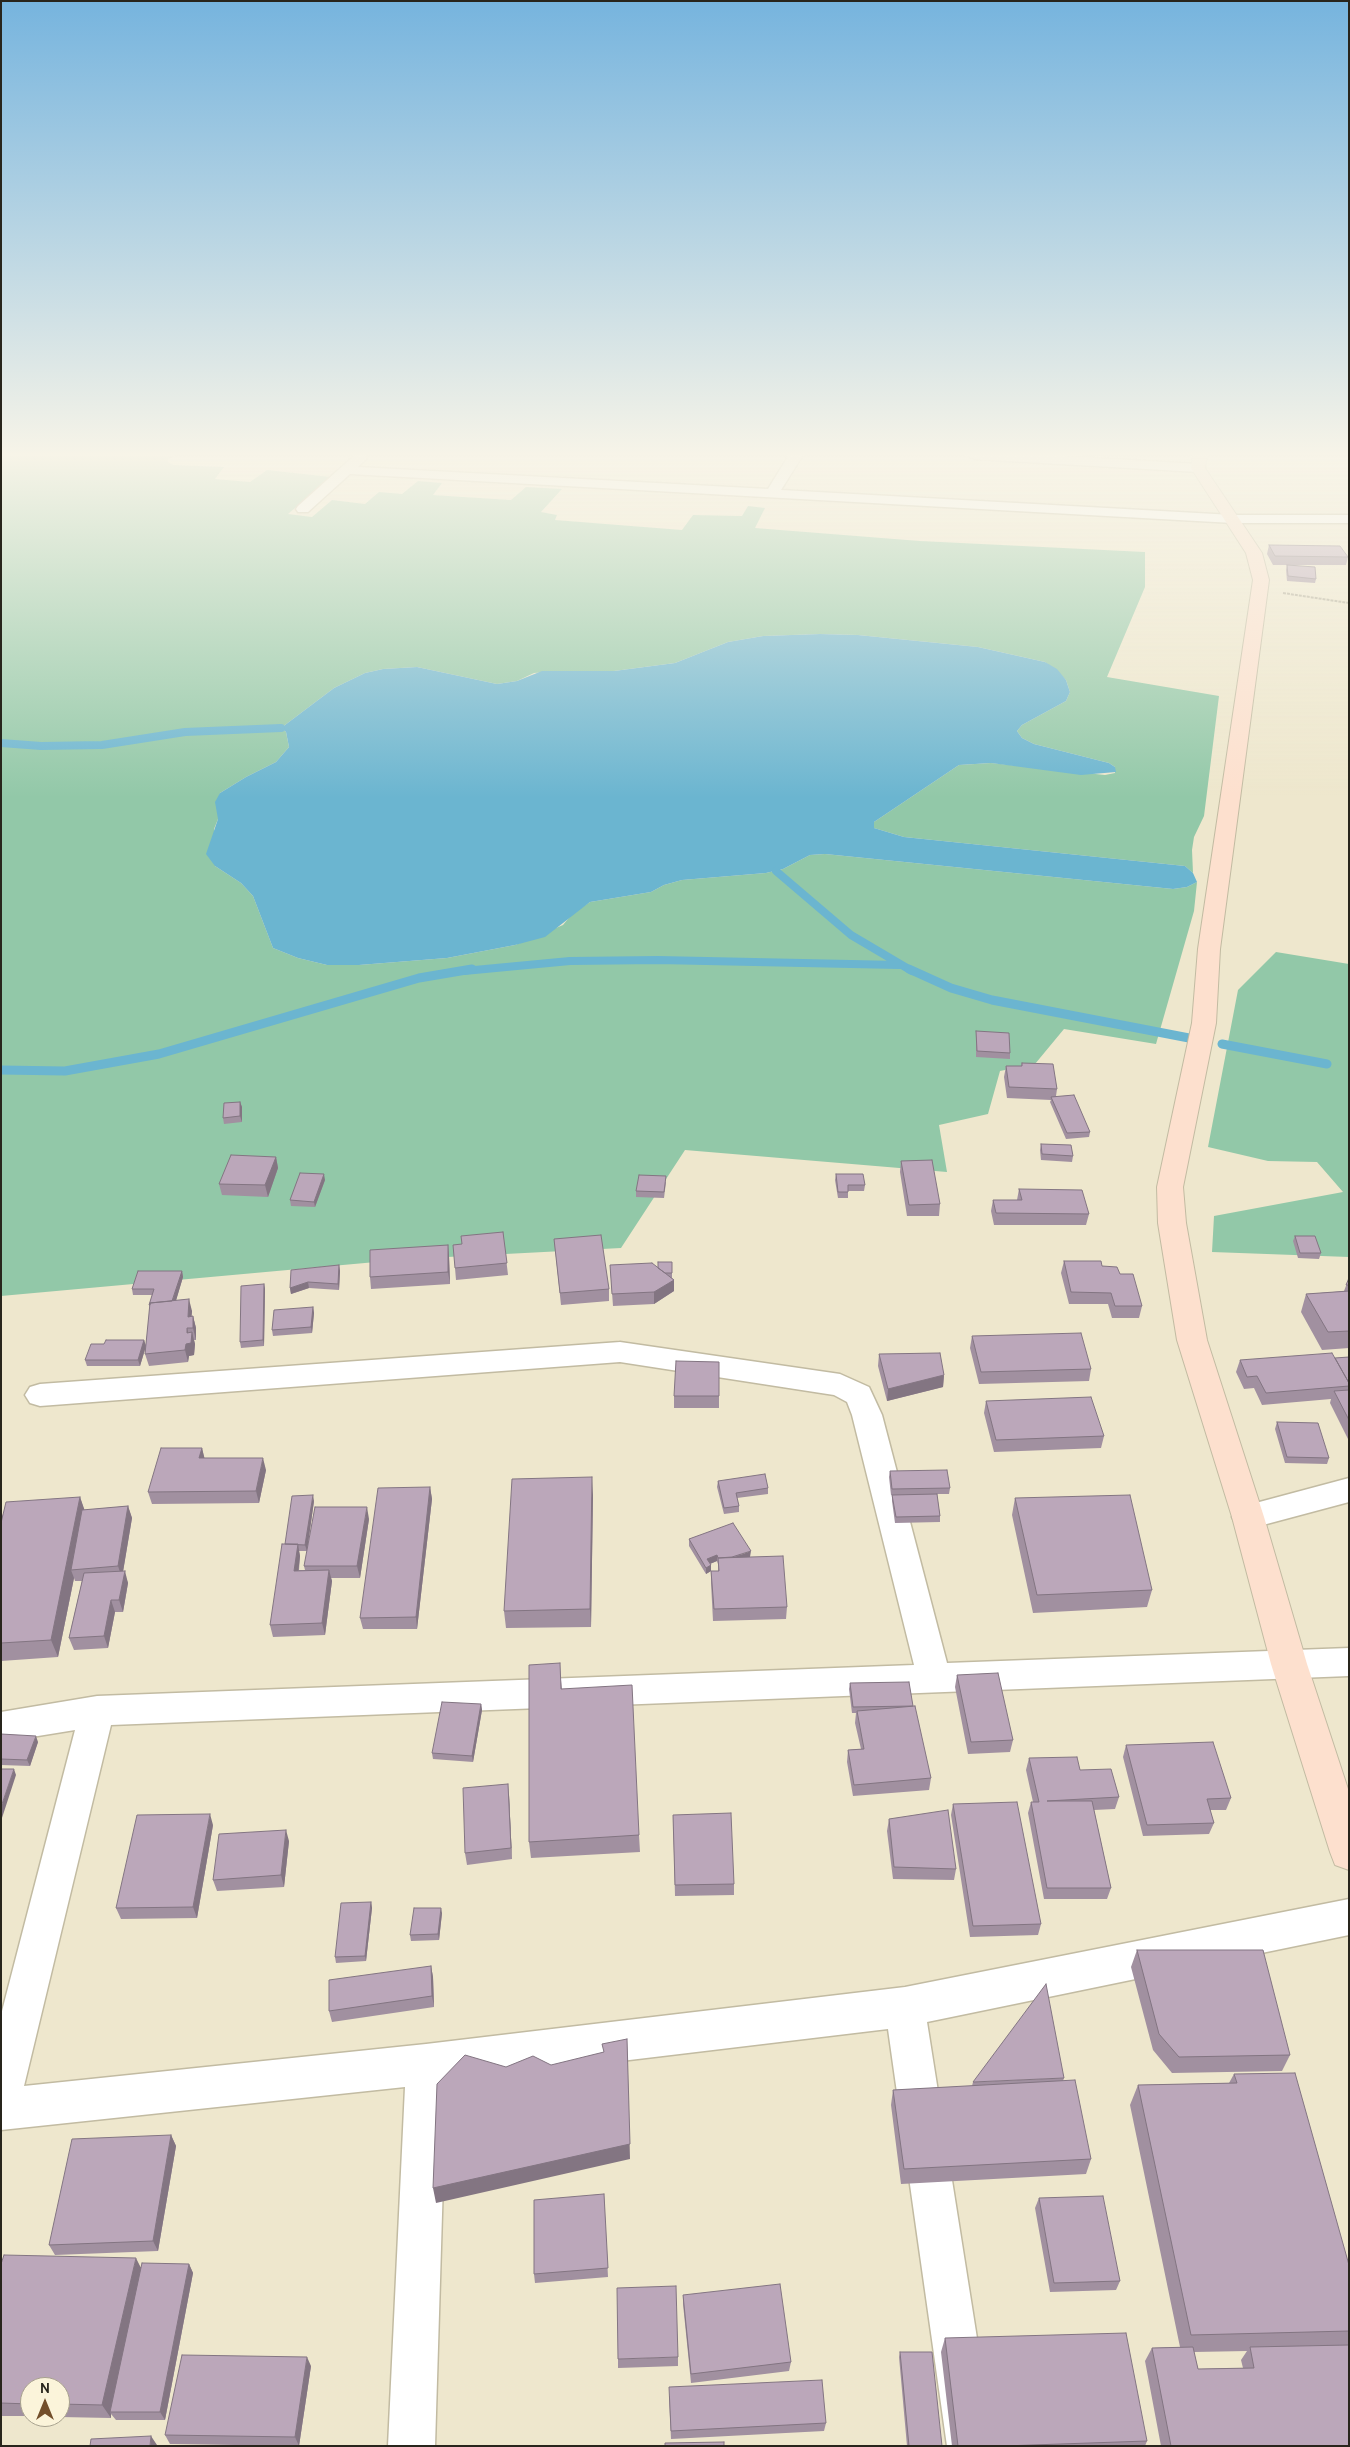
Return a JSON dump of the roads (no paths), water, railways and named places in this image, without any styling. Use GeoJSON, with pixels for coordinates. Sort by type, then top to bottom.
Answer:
{"type":"FeatureCollection","features":[{"type":"Feature","properties":{"kind":"street"},"geometry":{"type":"LineString","coordinates":[[1259,569],[1261,580],[1260,589],[1209,949],[1204,1023],[1170,1187],[1172,1223],[1192,1340],[1248,1517],[1289,1664],[1349,1852]]}},
{"type":"Feature","properties":{"kind":"street"},"geometry":{"type":"LineString","coordinates":[[40,1395],[620,1352],[840,1385],[859,1395],[866,1415],[934,1678]]}},
{"type":"Feature","properties":{"kind":"street"},"geometry":{"type":"LineString","coordinates":[[1248,1517],[1349,1490]]}},
{"type":"Feature","properties":{"kind":"street"},"geometry":{"type":"LineString","coordinates":[[1,1727],[97,1711],[1349,1662]]}},
{"type":"Feature","properties":{"kind":"street"},"geometry":{"type":"LineString","coordinates":[[1,2095],[97,1711]]}},
{"type":"Feature","properties":{"kind":"street"},"geometry":{"type":"LineString","coordinates":[[1,2109],[426,2064],[905,2007],[1349,1917]]}},
{"type":"Feature","properties":{"kind":"street"},"geometry":{"type":"LineString","coordinates":[[905,2007],[971,2446]]}},
{"type":"Feature","properties":{"kind":"street"},"geometry":{"type":"LineString","coordinates":[[411,2446],[426,2064]]}},
{"type":"Feature","properties":{"kind":"water"},"geometry":{"type":"Polygon","coordinates":[[[858,635],[978,647],[1045,662],[1057,669],[1066,680],[1070,692],[1066,701],[1022,725],[1017,731],[1022,738],[1034,744],[1109,763],[1115,767],[1116,772],[1081,775],[991,763],[959,765],[874,822],[874,828],[904,837],[1185,866],[1193,873],[1197,882],[1187,887],[1173,889],[825,854],[810,855],[783,869],[766,873],[682,880],[664,885],[651,892],[590,902],[545,937],[515,945],[447,958],[359,965],[327,965],[298,958],[273,948],[253,896],[241,883],[215,866],[206,854],[218,819],[215,802],[220,793],[276,762],[289,747],[286,732],[281,728],[334,688],[365,673],[383,669],[417,667],[497,684],[517,681],[542,671],[614,671],[675,663],[728,642],[763,636],[858,635]]]}},
{"type":"Feature","properties":{"kind":"waterway"},"geometry":{"type":"LineString","coordinates":[[1,743],[41,746],[102,745],[185,732],[281,728]]}},
{"type":"Feature","properties":{"kind":"waterway"},"geometry":{"type":"LineString","coordinates":[[776,871],[851,935],[912,971]]}},
{"type":"Feature","properties":{"kind":"waterway"},"geometry":{"type":"LineString","coordinates":[[464,971],[570,961],[658,960],[899,965]]}},
{"type":"Feature","properties":{"kind":"waterway"},"geometry":{"type":"LineString","coordinates":[[1,1070],[65,1071],[159,1054],[419,978],[472,969]]}},
{"type":"Feature","properties":{"kind":"waterway"},"geometry":{"type":"LineString","coordinates":[[909,969],[951,988],[992,1000],[1189,1038]]}},
{"type":"Feature","properties":{"kind":"waterway"},"geometry":{"type":"LineString","coordinates":[[1222,1044],[1327,1064]]}}]}
